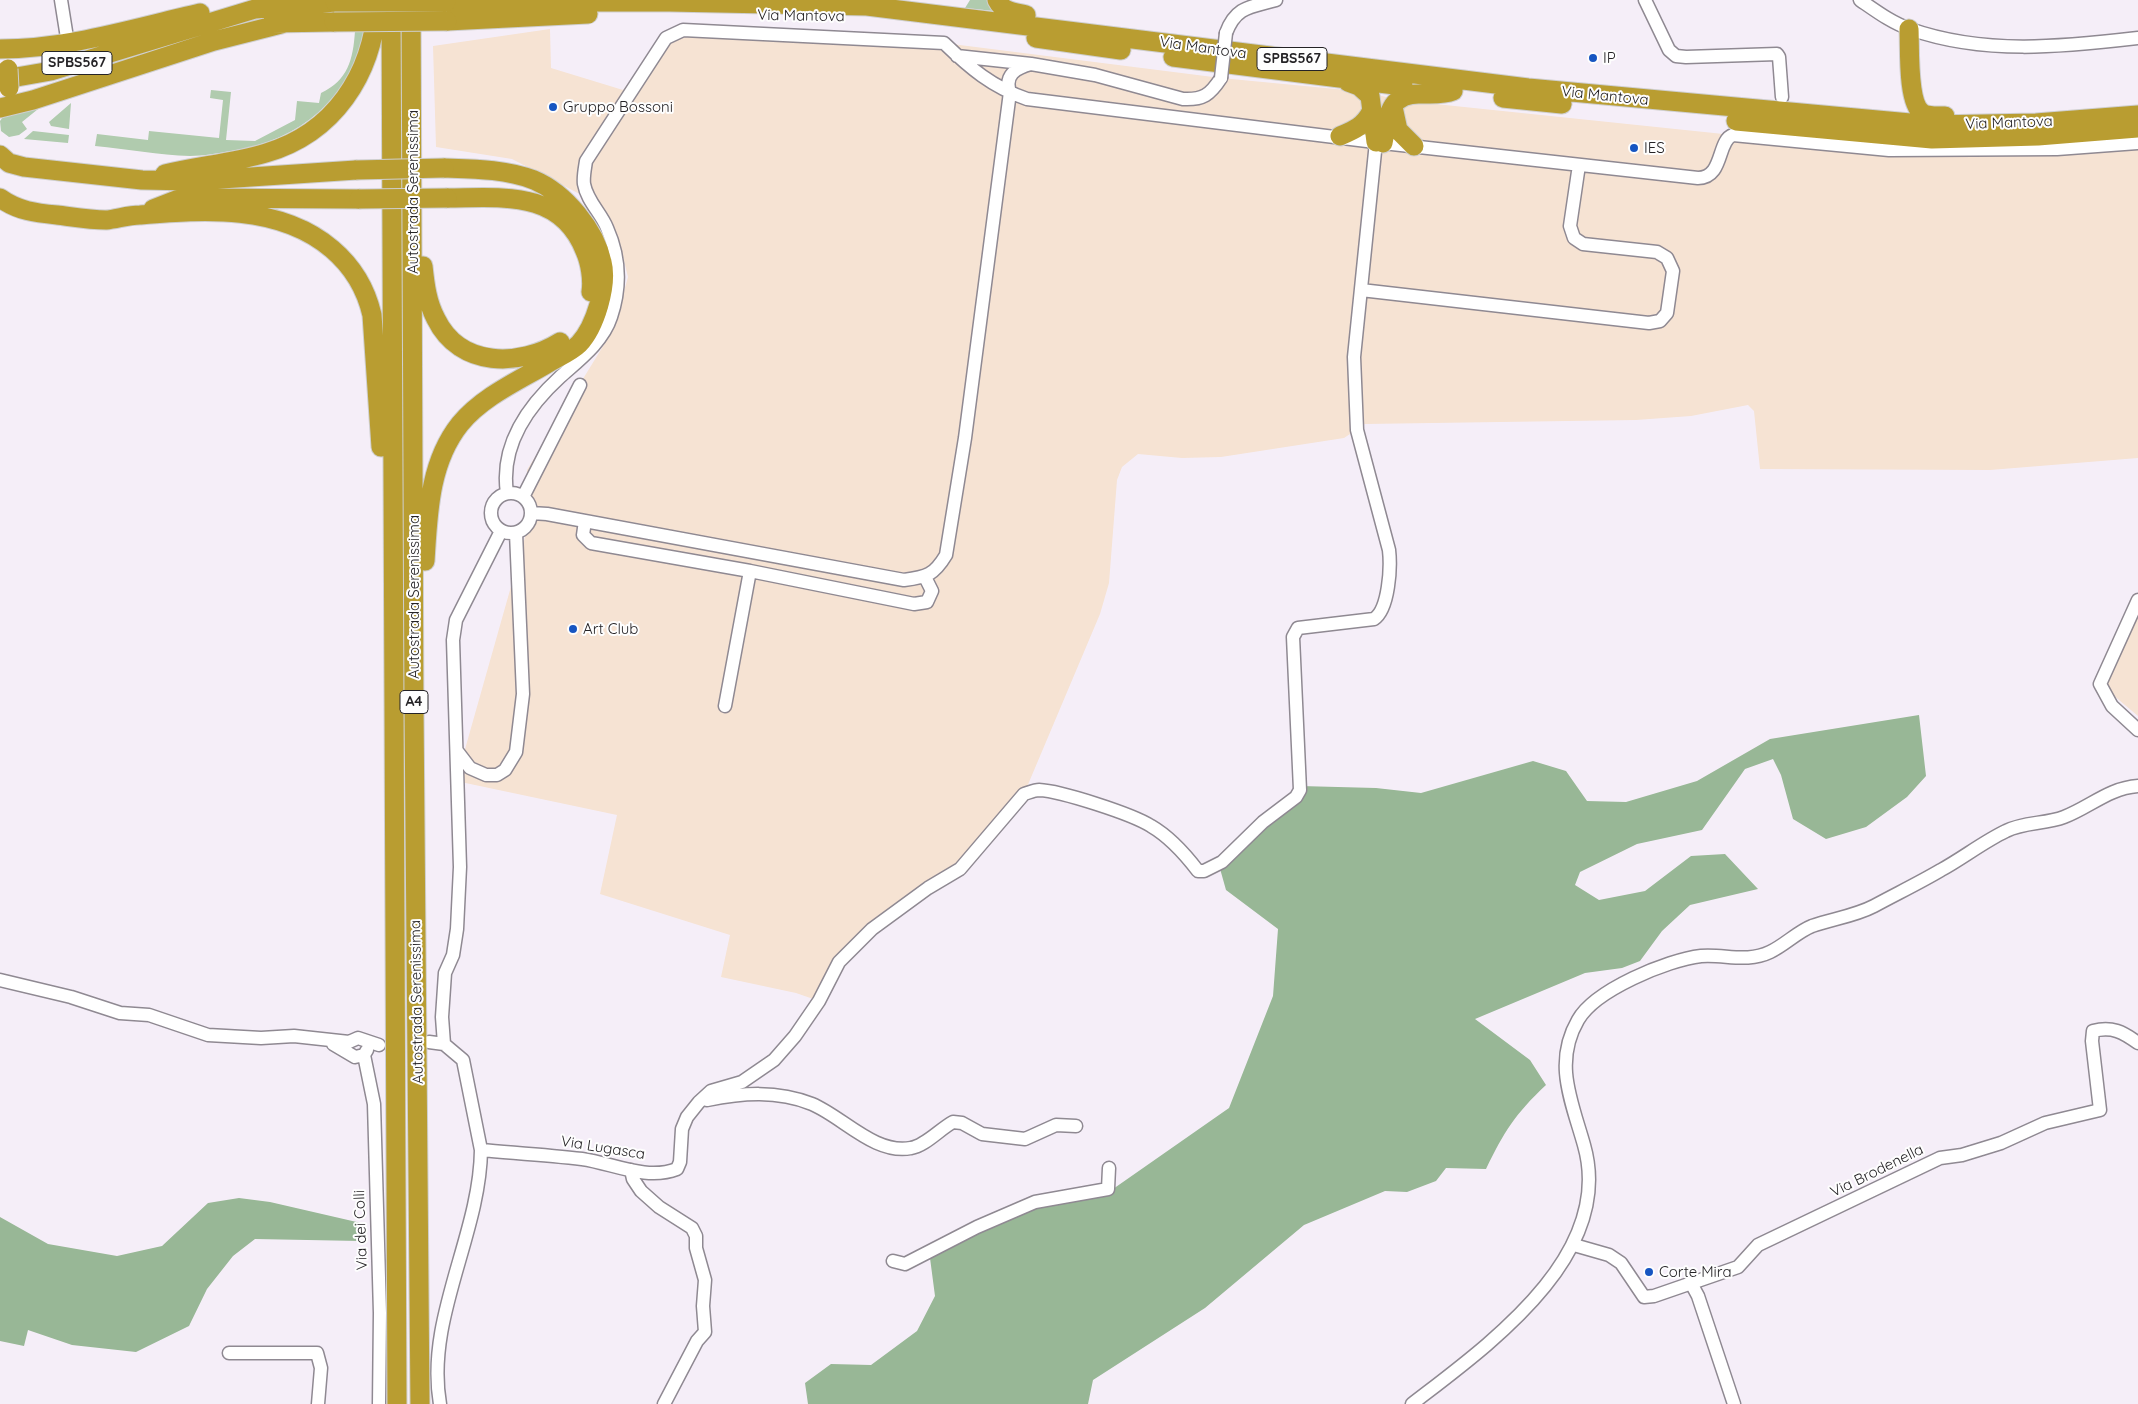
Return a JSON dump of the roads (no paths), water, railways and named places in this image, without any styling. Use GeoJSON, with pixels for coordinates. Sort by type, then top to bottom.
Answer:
{"type":"FeatureCollection","features":[{"type":"Feature","properties":{"kind":"highway"},"geometry":{"type":"LineString","coordinates":[[142,180],[204,164],[266,153],[307,135],[339,106],[361,72],[371,49],[376,30],[378,0]]}},
{"type":"Feature","properties":{"kind":"highway","name":"Autostrada Serenissima"},"geometry":{"type":"LineString","coordinates":[[392,0],[397,1404]]}},
{"type":"Feature","properties":{"kind":"highway","name":"Autostrada Serenissima"},"geometry":{"type":"LineString","coordinates":[[411,0],[414,709],[420,1404]]}},
{"type":"Feature","properties":{"kind":"highway"},"geometry":{"type":"LineString","coordinates":[[867,6],[904,2],[948,3],[958,0]]}},
{"type":"Feature","properties":{"kind":"highway"},"geometry":{"type":"LineString","coordinates":[[997,0],[1000,6],[1008,11],[1043,18],[1082,31]]}},
{"type":"Feature","properties":{"kind":"highway","name":"Via Mantova"},"geometry":{"type":"LineString","coordinates":[[276,5],[335,2],[669,2],[867,6],[1082,31],[1189,47],[1528,88],[1932,125],[2013,124],[2138,115]]}},
{"type":"Feature","properties":{"kind":"highway"},"geometry":{"type":"LineString","coordinates":[[0,49],[30,49],[68,44],[226,8],[276,5]]}},
{"type":"Feature","properties":{"kind":"highway","name":"SPBS567"},"geometry":{"type":"LineString","coordinates":[[3,79],[51,71],[152,41],[208,21],[276,5]]}},
{"type":"Feature","properties":{"kind":"highway","name":"Via Mantova"},"geometry":{"type":"LineString","coordinates":[[285,23],[447,21],[590,14],[864,18],[1528,101],[1902,137],[1932,139],[2038,136],[2138,128]]}},
{"type":"Feature","properties":{"kind":"highway"},"geometry":{"type":"LineString","coordinates":[[0,108],[33,100],[214,41],[285,23]]}},
{"type":"Feature","properties":{"kind":"highway","name":"SPBS567"},"geometry":{"type":"LineString","coordinates":[[152,41],[239,26],[285,23]]}},
{"type":"Feature","properties":{"kind":"highway"},"geometry":{"type":"LineString","coordinates":[[1909,29],[1912,94],[1917,108],[1923,114],[1972,117],[2013,124]]}},
{"type":"Feature","properties":{"kind":"highway"},"geometry":{"type":"LineString","coordinates":[[1340,79],[1359,86],[1367,92],[1372,103],[1367,121],[1357,129],[1340,136]]}},
{"type":"Feature","properties":{"kind":"highway"},"geometry":{"type":"LineString","coordinates":[[1380,142],[1393,107],[1402,95],[1410,93],[1444,95],[1454,91]]}},
{"type":"Feature","properties":{"kind":"highway"},"geometry":{"type":"LineString","coordinates":[[1866,119],[1899,115],[1909,104],[1912,94]]}},
{"type":"Feature","properties":{"kind":"highway"},"geometry":{"type":"LineString","coordinates":[[1393,107],[1398,130],[1414,146]]}},
{"type":"Feature","properties":{"kind":"highway"},"geometry":{"type":"LineString","coordinates":[[1371,112],[1380,142]]}},
{"type":"Feature","properties":{"kind":"highway"},"geometry":{"type":"LineString","coordinates":[[0,155],[9,163],[24,168],[142,180],[191,181],[356,170],[485,169],[514,174],[535,181],[555,193],[572,209],[592,237],[603,263],[602,293],[593,320],[579,344],[489,398],[460,424],[439,461],[432,487],[428,516],[414,709]]}},
{"type":"Feature","properties":{"kind":"highway"},"geometry":{"type":"LineString","coordinates":[[138,215],[168,202],[186,199],[359,199],[447,198],[529,201],[551,208],[580,238],[589,260],[592,289],[584,315],[567,337],[532,356],[502,360],[487,358],[470,351],[448,335],[437,321],[425,288],[413,155]]}},
{"type":"Feature","properties":{"kind":"highway"},"geometry":{"type":"LineString","coordinates":[[0,198],[19,209],[30,212],[87,219],[108,220],[138,215],[209,212],[270,217],[289,222],[309,232],[324,242],[348,265],[364,289],[372,315],[393,584]]}},
{"type":"Feature","properties":{"kind":"street"},"geometry":{"type":"LineString","coordinates":[[61,0],[68,44]]}},
{"type":"Feature","properties":{"kind":"street"},"geometry":{"type":"LineString","coordinates":[[957,56],[1031,64],[1095,76],[1183,99],[1197,100],[1213,91],[1221,78],[1226,33],[1236,14],[1246,8],[1276,0]]}},
{"type":"Feature","properties":{"kind":"street"},"geometry":{"type":"LineString","coordinates":[[1645,0],[1669,50],[1676,56],[1776,54],[1779,57],[1782,97]]}},
{"type":"Feature","properties":{"kind":"street"},"geometry":{"type":"LineString","coordinates":[[1860,0],[1882,15],[1909,29],[1968,43],[2007,48],[2033,48],[2138,38]]}},
{"type":"Feature","properties":{"kind":"street"},"geometry":{"type":"LineString","coordinates":[[507,493],[504,475],[507,458],[520,426],[529,410],[544,392],[596,343],[611,319],[619,287],[617,256],[607,227],[590,199],[584,184],[586,161],[666,38],[683,30],[944,43],[972,70],[1010,92],[1027,99],[1414,146],[1702,178],[1711,173],[1721,156],[1726,140],[1733,135],[1889,150],[2057,149],[2138,143]]}},
{"type":"Feature","properties":{"kind":"street"},"geometry":{"type":"LineString","coordinates":[[972,70],[984,62],[996,60]]}},
{"type":"Feature","properties":{"kind":"street"},"geometry":{"type":"LineString","coordinates":[[531,513],[904,580],[925,577],[938,568],[946,555],[965,438],[1010,92],[1008,79],[1013,71],[1031,64]]}},
{"type":"Feature","properties":{"kind":"street"},"geometry":{"type":"LineString","coordinates":[[699,1102],[711,1091],[742,1082],[774,1060],[795,1036],[819,1002],[827,981],[838,962],[872,929],[928,888],[960,869],[1024,794],[1038,790],[1137,818],[1153,827],[1182,851],[1198,871],[1204,871],[1222,862],[1263,822],[1296,797],[1300,790],[1294,631],[1298,628],[1374,619],[1382,610],[1391,566],[1390,550],[1357,430],[1354,357],[1380,142]]}},
{"type":"Feature","properties":{"kind":"street"},"geometry":{"type":"LineString","coordinates":[[1361,290],[1649,323],[1660,321],[1667,313],[1672,271],[1667,258],[1657,252],[1583,244],[1574,238],[1570,226],[1579,165]]}},
{"type":"Feature","properties":{"kind":"street"},"geometry":{"type":"LineString","coordinates":[[523,497],[580,385]]}},
{"type":"Feature","properties":{"kind":"street"},"geometry":{"type":"LineString","coordinates":[[507,493],[523,497],[531,513],[527,525],[516,533],[501,531],[492,520],[490,513],[495,500],[507,493]]}},
{"type":"Feature","properties":{"kind":"street"},"geometry":{"type":"LineString","coordinates":[[584,521],[583,535],[591,543],[750,571],[914,604],[927,602],[932,591],[925,577]]}},
{"type":"Feature","properties":{"kind":"street"},"geometry":{"type":"LineString","coordinates":[[444,1044],[442,1017],[445,973],[453,954],[457,929],[460,867],[453,640],[456,620],[501,531]]}},
{"type":"Feature","properties":{"kind":"street"},"geometry":{"type":"LineString","coordinates":[[457,751],[470,768],[486,775],[497,775],[505,770],[516,752],[523,694],[516,533]]}},
{"type":"Feature","properties":{"kind":"street"},"geometry":{"type":"LineString","coordinates":[[725,706],[750,571]]}},
{"type":"Feature","properties":{"kind":"street"},"geometry":{"type":"LineString","coordinates":[[2138,600],[2100,684],[2112,706],[2138,730]]}},
{"type":"Feature","properties":{"kind":"street"},"geometry":{"type":"LineString","coordinates":[[1412,1404],[1480,1352],[1554,1277],[1574,1245],[1589,1196],[1589,1176],[1585,1148],[1567,1090],[1565,1062],[1569,1040],[1578,1019],[1589,1006],[1610,991],[1652,971],[1680,961],[1703,956],[1752,958],[1770,952],[1809,927],[1870,908],[1940,871],[2009,829],[2047,823],[2066,816],[2109,792],[2138,786]]}},
{"type":"Feature","properties":{"kind":"street","name":"Via dei Colli"},"geometry":{"type":"LineString","coordinates":[[0,980],[71,997],[120,1013],[149,1015],[208,1035],[261,1038],[294,1036],[358,1049],[368,1075],[374,1104],[380,1313],[378,1404]]}},
{"type":"Feature","properties":{"kind":"street","name":"Via Brodenella"},"geometry":{"type":"LineString","coordinates":[[1574,1245],[1609,1255],[1621,1263],[1644,1297],[1654,1296],[1691,1284],[1738,1267],[1758,1245],[1940,1158],[1962,1155],[2001,1143],[2045,1123],[2100,1110],[2092,1041],[2093,1030],[2106,1027],[2123,1032],[2138,1042]]}},
{"type":"Feature","properties":{"kind":"street"},"geometry":{"type":"LineString","coordinates":[[429,1042],[444,1044],[463,1060],[481,1150],[481,1174],[474,1207],[448,1299],[437,1384],[440,1404]]}},
{"type":"Feature","properties":{"kind":"street"},"geometry":{"type":"LineString","coordinates":[[699,1102],[740,1093],[759,1093],[796,1098],[813,1104],[866,1136],[896,1149],[913,1148],[953,1122],[962,1123],[982,1134],[1025,1139],[1056,1125],[1076,1126]]}},
{"type":"Feature","properties":{"kind":"street","name":"Via Lugasca"},"geometry":{"type":"LineString","coordinates":[[481,1150],[584,1159],[631,1170],[670,1172],[676,1169],[680,1162],[682,1129],[687,1117],[699,1102]]}},
{"type":"Feature","properties":{"kind":"street"},"geometry":{"type":"LineString","coordinates":[[893,1261],[904,1264],[977,1227],[1035,1202],[1108,1189],[1109,1168]]}},
{"type":"Feature","properties":{"kind":"street"},"geometry":{"type":"LineString","coordinates":[[631,1170],[632,1179],[641,1190],[659,1207],[692,1228],[696,1236],[696,1248],[705,1280],[703,1306],[705,1332],[698,1341],[664,1404]]}},
{"type":"Feature","properties":{"kind":"street"},"geometry":{"type":"LineString","coordinates":[[1691,1284],[1698,1296],[1734,1404]]}},
{"type":"Feature","properties":{"kind":"street"},"geometry":{"type":"LineString","coordinates":[[229,1353],[317,1353],[320,1368],[318,1404]]}},
{"type":"Feature","properties":{"kind":"place","name":"IP"},"geometry":{"type":"Point","coordinates":[1593,58]}},
{"type":"Feature","properties":{"kind":"place","name":"Gruppo Bossoni"},"geometry":{"type":"Point","coordinates":[553,107]}},
{"type":"Feature","properties":{"kind":"place","name":"IES"},"geometry":{"type":"Point","coordinates":[1634,148]}},
{"type":"Feature","properties":{"kind":"place","name":"Art Club"},"geometry":{"type":"Point","coordinates":[573,629]}},
{"type":"Feature","properties":{"kind":"place","name":"Corte Mira"},"geometry":{"type":"Point","coordinates":[1649,1272]}}]}
